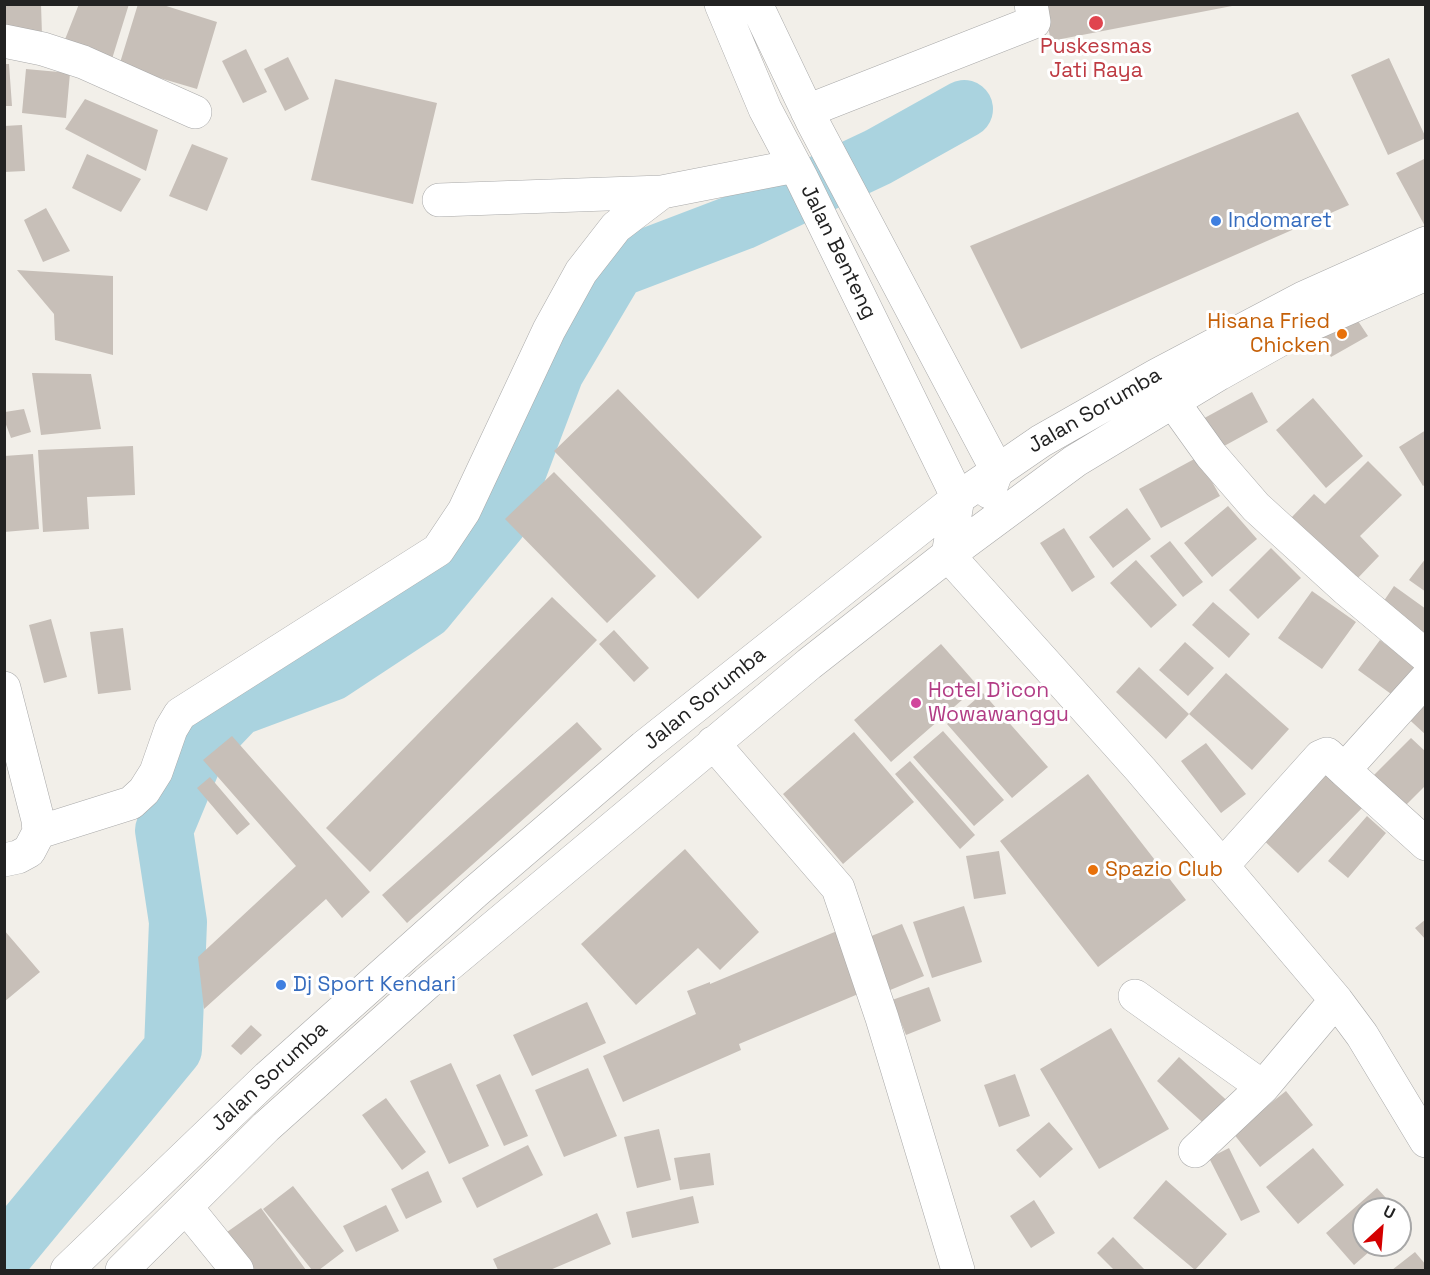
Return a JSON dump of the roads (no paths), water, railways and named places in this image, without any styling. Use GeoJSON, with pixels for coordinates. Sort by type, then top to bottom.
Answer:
{"type":"FeatureCollection","features":[{"type":"Feature","properties":{"kind":"street","name":"Jalan Benteng"},"geometry":{"type":"LineString","coordinates":[[721,4],[765,109],[799,173],[958,498]]}},
{"type":"Feature","properties":{"kind":"street","name":"Jalan Benteng"},"geometry":{"type":"LineString","coordinates":[[756,4],[807,111],[997,470]]}},
{"type":"Feature","properties":{"kind":"street"},"geometry":{"type":"LineString","coordinates":[[807,111],[1034,22],[1031,4]]}},
{"type":"Feature","properties":{"kind":"street"},"geometry":{"type":"LineString","coordinates":[[4,41],[43,49],[83,62],[195,112]]}},
{"type":"Feature","properties":{"kind":"street"},"geometry":{"type":"LineString","coordinates":[[439,200],[662,192],[799,173]]}},
{"type":"Feature","properties":{"kind":"street"},"geometry":{"type":"LineString","coordinates":[[39,832],[131,803],[144,791],[156,772],[171,729],[180,714],[438,550],[464,511],[549,330],[581,272],[616,226],[662,192]]}},
{"type":"Feature","properties":{"kind":"street","name":"Jalan Sorumba"},"geometry":{"type":"LineString","coordinates":[[67,1270],[268,1077],[475,892],[644,747],[958,498],[1041,441],[1157,375],[1303,298],[1425,243]]}},
{"type":"Feature","properties":{"kind":"street","name":"Jalan Sorumba"},"geometry":{"type":"LineString","coordinates":[[122,1270],[266,1127],[419,991],[808,664],[948,555],[1075,461],[1173,402],[1292,333],[1425,274]]}},
{"type":"Feature","properties":{"kind":"street"},"geometry":{"type":"LineString","coordinates":[[1173,402],[1211,455],[1256,507],[1346,589],[1425,656]]}},
{"type":"Feature","properties":{"kind":"street"},"geometry":{"type":"LineString","coordinates":[[973,581],[974,536],[997,470]]}},
{"type":"Feature","properties":{"kind":"street"},"geometry":{"type":"LineString","coordinates":[[958,498],[948,555],[973,581],[1012,629],[1141,770],[1336,1000],[1362,1035],[1425,1141]]}},
{"type":"Feature","properties":{"kind":"street"},"geometry":{"type":"LineString","coordinates":[[1344,770],[1425,679]]}},
{"type":"Feature","properties":{"kind":"street"},"geometry":{"type":"LineString","coordinates":[[4,688],[38,820],[39,832],[29,851],[18,857],[4,860]]}},
{"type":"Feature","properties":{"kind":"street"},"geometry":{"type":"LineString","coordinates":[[713,743],[838,888],[882,1018],[958,1270]]}},
{"type":"Feature","properties":{"kind":"street"},"geometry":{"type":"LineString","coordinates":[[1223,865],[1320,758],[1327,754],[1425,844]]}},
{"type":"Feature","properties":{"kind":"street"},"geometry":{"type":"LineString","coordinates":[[1135,996],[1263,1087]]}},
{"type":"Feature","properties":{"kind":"street"},"geometry":{"type":"LineString","coordinates":[[1194,1151],[1263,1087],[1336,1000]]}},
{"type":"Feature","properties":{"kind":"street"},"geometry":{"type":"LineString","coordinates":[[186,1207],[237,1270]]}},
{"type":"Feature","properties":{"kind":"waterway"},"geometry":{"type":"LineString","coordinates":[[4,1254],[173,1049],[178,922],[164,830],[198,748],[237,707],[331,672],[425,610],[499,520],[555,372],[616,269],[742,221],[878,157],[964,109]]}},
{"type":"Feature","properties":{"kind":"place","name":"Puskesmas Jati Raya"},"geometry":{"type":"Point","coordinates":[1096,23]}},
{"type":"Feature","properties":{"kind":"place","name":"Indomaret"},"geometry":{"type":"Point","coordinates":[1216,221]}},
{"type":"Feature","properties":{"kind":"place","name":"Hisana Fried Chicken"},"geometry":{"type":"Point","coordinates":[1342,334]}},
{"type":"Feature","properties":{"kind":"place","name":"Hotel D'icon Wowawanggu"},"geometry":{"type":"Point","coordinates":[916,703]}},
{"type":"Feature","properties":{"kind":"place","name":"Spazio Club"},"geometry":{"type":"Point","coordinates":[1093,870]}},
{"type":"Feature","properties":{"kind":"place","name":"Dj Sport Kendari"},"geometry":{"type":"Point","coordinates":[281,985]}}]}
